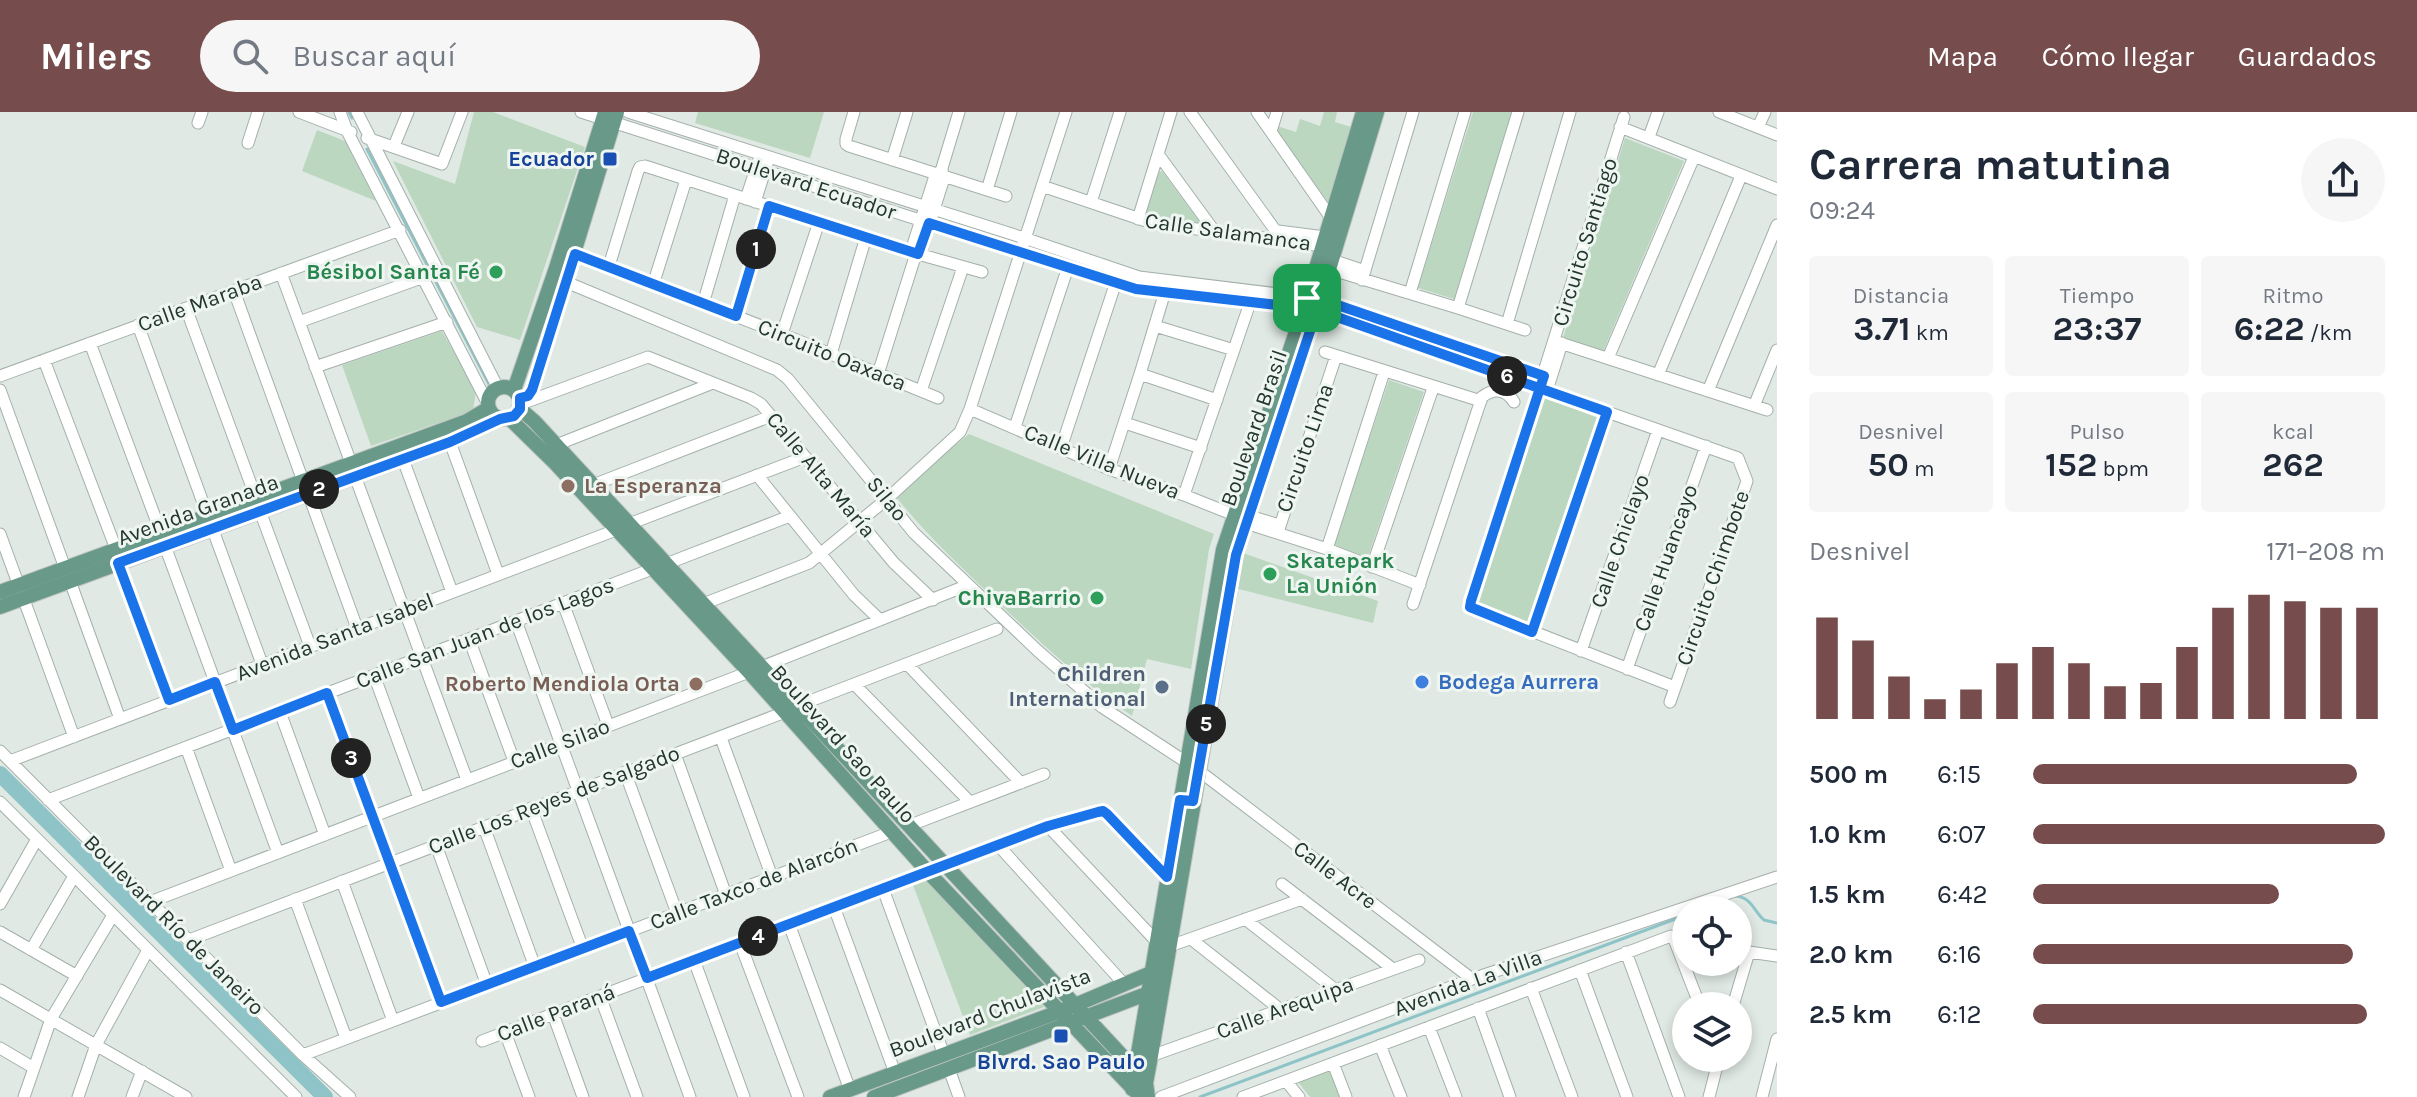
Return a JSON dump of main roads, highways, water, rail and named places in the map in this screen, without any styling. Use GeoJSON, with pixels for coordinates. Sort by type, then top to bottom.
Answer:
{"type":"FeatureCollection","features":[{"type":"Feature","properties":{"kind":"main road","name":"Boulevard Brasil"},"geometry":{"type":"LineString","coordinates":[[1142,1092],[1151,1056],[1156,990],[1223,550],[1241,517],[1312,304],[1324,242],[1363,112]]}},
{"type":"Feature","properties":{"kind":"main road","name":"Boulevard Brasil"},"geometry":{"type":"LineString","coordinates":[[1312,304],[1331,265],[1377,112]]}},
{"type":"Feature","properties":{"kind":"main road"},"geometry":{"type":"LineString","coordinates":[[498,388],[509,388],[508,406],[528,396],[532,390],[610,116]]}},
{"type":"Feature","properties":{"kind":"main road"},"geometry":{"type":"LineString","coordinates":[[564,274],[575,254],[600,149]]}},
{"type":"Feature","properties":{"kind":"main road","name":"Avenida Granada"},"geometry":{"type":"LineString","coordinates":[[401,452],[450,442],[508,406]]}},
{"type":"Feature","properties":{"kind":"main road","name":"Avenida Granada"},"geometry":{"type":"LineString","coordinates":[[0,607],[21,592],[401,452],[467,421],[508,406]]}},
{"type":"Feature","properties":{"kind":"main road","name":"Boulevard Sao Paulo"},"geometry":{"type":"LineString","coordinates":[[508,406],[556,445],[593,485],[622,527]]}},
{"type":"Feature","properties":{"kind":"main road","name":"Boulevard Sao Paulo"},"geometry":{"type":"LineString","coordinates":[[508,406],[555,463],[622,527],[755,669],[928,872],[1068,1008],[1087,1017],[1135,1070]]}},
{"type":"Feature","properties":{"kind":"main road","name":"Boulevard Sao Paulo"},"geometry":{"type":"LineString","coordinates":[[659,566],[703,604],[755,669]]}},
{"type":"Feature","properties":{"kind":"main road","name":"Avenida Granada"},"geometry":{"type":"LineString","coordinates":[[0,592],[21,592]]}},
{"type":"Feature","properties":{"kind":"main road","name":"Boulevard Sao Paulo"},"geometry":{"type":"LineString","coordinates":[[791,709],[945,865],[1068,1008],[1072,1023],[1142,1092]]}},
{"type":"Feature","properties":{"kind":"main road","name":"Boulevard Brasil"},"geometry":{"type":"LineString","coordinates":[[1164,944],[1167,877],[1186,800]]}},
{"type":"Feature","properties":{"kind":"main road","name":"Boulevard Chulavista"},"geometry":{"type":"LineString","coordinates":[[874,1097],[946,1062],[1159,970]]}},
{"type":"Feature","properties":{"kind":"main road","name":"Boulevard Brasil"},"geometry":{"type":"LineString","coordinates":[[1142,1092],[1135,1070],[1156,990]]}},
{"type":"Feature","properties":{"kind":"main road","name":"Boulevard Chulavista"},"geometry":{"type":"LineString","coordinates":[[946,1062],[1072,1023],[1156,990]]}},
{"type":"Feature","properties":{"kind":"main road","name":"Boulevard Chulavista"},"geometry":{"type":"LineString","coordinates":[[830,1097],[850,1090],[900,1086]]}},
{"type":"Feature","properties":{"kind":"waterway"},"geometry":{"type":"LineString","coordinates":[[349,112],[352,118]]}},
{"type":"Feature","properties":{"kind":"waterway"},"geometry":{"type":"LineString","coordinates":[[367,149],[491,388]]}},
{"type":"Feature","properties":{"kind":"waterway"},"geometry":{"type":"LineString","coordinates":[[0,774],[325,1097]]}},
{"type":"Feature","properties":{"kind":"waterway"},"geometry":{"type":"LineString","coordinates":[[1752,906],[1764,920],[1777,923]]}},
{"type":"Feature","properties":{"kind":"waterway"},"geometry":{"type":"LineString","coordinates":[[1200,1097],[1672,920]]}},
{"type":"Feature","properties":{"kind":"place","name":"Ecuador"},"geometry":{"type":"Point","coordinates":[610,159]}},
{"type":"Feature","properties":{"kind":"place","name":"Bésibol Santa Fé"},"geometry":{"type":"Point","coordinates":[496,272]}},
{"type":"Feature","properties":{"kind":"place","name":"La Esperanza"},"geometry":{"type":"Point","coordinates":[568,486]}},
{"type":"Feature","properties":{"kind":"place","name":"Skatepark La Unión"},"geometry":{"type":"Point","coordinates":[1270,574]}},
{"type":"Feature","properties":{"kind":"place","name":"ChivaBarrio"},"geometry":{"type":"Point","coordinates":[1097,598]}},
{"type":"Feature","properties":{"kind":"place","name":"Bodega Aurrera"},"geometry":{"type":"Point","coordinates":[1422,682]}},
{"type":"Feature","properties":{"kind":"place","name":"Roberto Mendiola Orta"},"geometry":{"type":"Point","coordinates":[696,684]}},
{"type":"Feature","properties":{"kind":"place","name":"Children International"},"geometry":{"type":"Point","coordinates":[1162,687]}},
{"type":"Feature","properties":{"kind":"place","name":"Blvrd. Sao Paulo"},"geometry":{"type":"Point","coordinates":[1061,1036]}}]}
